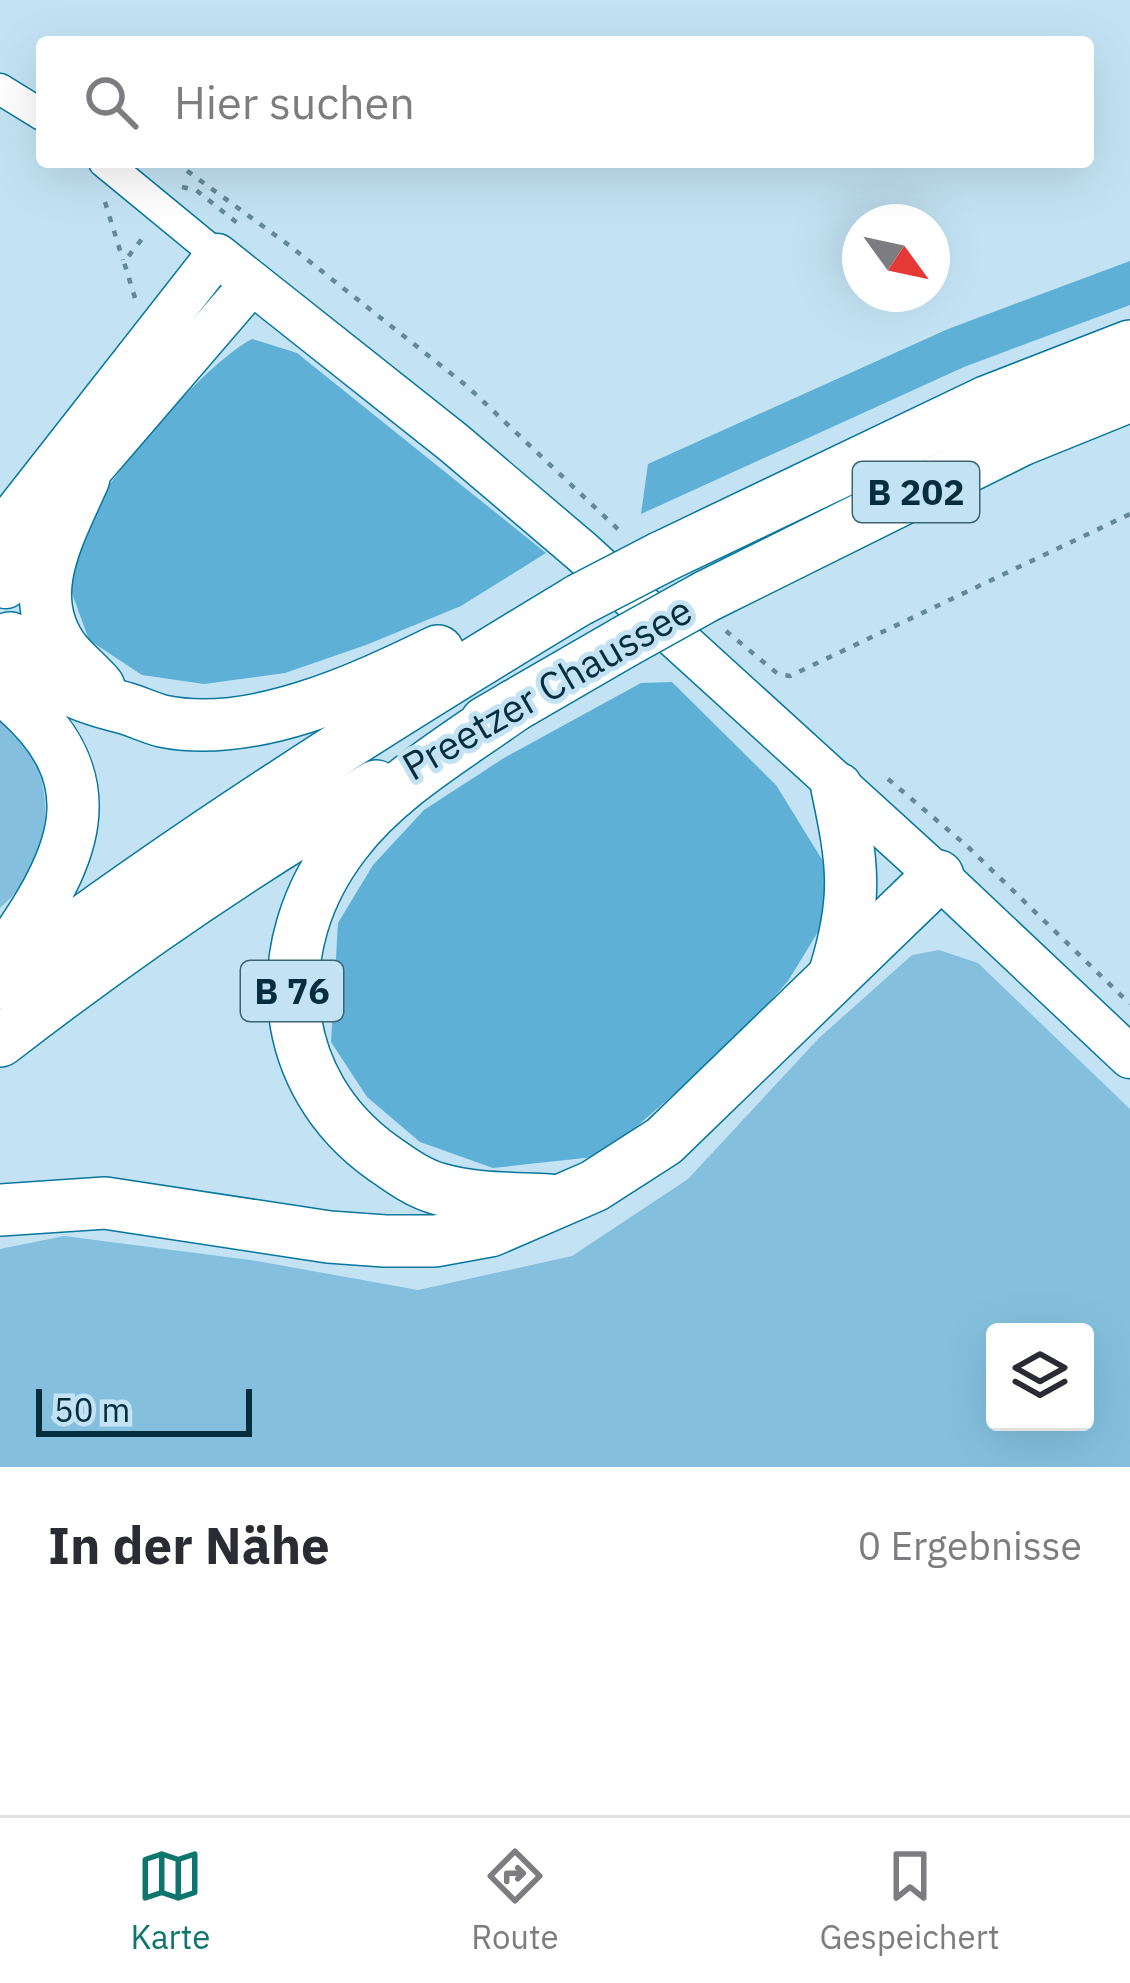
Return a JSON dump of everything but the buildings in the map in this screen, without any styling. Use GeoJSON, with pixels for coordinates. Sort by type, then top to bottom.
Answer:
{"type":"FeatureCollection","features":[{"type":"Feature","properties":{"kind":"highway","name":"Preetzer Chaussee"},"geometry":{"type":"LineString","coordinates":[[0,983],[216,827],[390,713],[579,600],[644,547],[986,401],[1130,346]]}},
{"type":"Feature","properties":{"kind":"highway","name":"Preetzer Chaussee"},"geometry":{"type":"LineString","coordinates":[[0,1041],[305,827],[626,641],[713,610],[1021,440],[1130,396]]}},
{"type":"Feature","properties":{"kind":"highway"},"geometry":{"type":"LineString","coordinates":[[84,478],[54,545],[45,573],[45,594],[64,652],[115,705]]}},
{"type":"Feature","properties":{"kind":"highway"},"geometry":{"type":"LineString","coordinates":[[5,647],[61,686],[99,704],[162,721],[202,725],[308,706],[379,680],[537,603],[579,600]]}},
{"type":"Feature","properties":{"kind":"highway"},"geometry":{"type":"LineString","coordinates":[[0,688],[48,732],[74,798],[68,852],[55,883],[0,964]]}},
{"type":"Feature","properties":{"kind":"highway","name":"B 76"},"geometry":{"type":"LineString","coordinates":[[515,705],[380,803],[343,844],[320,882],[301,930],[291,977],[294,1021],[318,1086],[342,1122],[406,1174],[438,1189],[555,1201]]}},
{"type":"Feature","properties":{"kind":"highway"},"geometry":{"type":"LineString","coordinates":[[835,973],[853,901],[852,868],[837,788]]}},
{"type":"Feature","properties":{"kind":"highway"},"geometry":{"type":"LineString","coordinates":[[0,1210],[105,1204],[329,1238],[435,1241],[490,1232],[594,1186],[664,1142],[938,876]]}},
{"type":"Feature","properties":{"kind":"main road"},"geometry":{"type":"LineString","coordinates":[[0,532],[217,255],[454,443],[581,551],[1130,1058]]}},
{"type":"Feature","properties":{"kind":"main road"},"geometry":{"type":"LineString","coordinates":[[5,647],[13,612],[3,583],[32,535],[252,283]]}},
{"type":"Feature","properties":{"kind":"street"},"geometry":{"type":"LineString","coordinates":[[0,89],[36,111]]}},
{"type":"Feature","properties":{"kind":"street"},"geometry":{"type":"LineString","coordinates":[[111,168],[217,255]]}},
{"type":"Feature","properties":{"kind":"path"},"geometry":{"type":"LineString","coordinates":[[183,168],[468,387],[644,547]]}},
{"type":"Feature","properties":{"kind":"path"},"geometry":{"type":"LineString","coordinates":[[103,195],[124,262]]}},
{"type":"Feature","properties":{"kind":"path"},"geometry":{"type":"LineString","coordinates":[[713,610],[778,674],[790,676],[1130,514]]}},
{"type":"Feature","properties":{"kind":"shaded area"},"geometry":{"type":"Polygon","coordinates":[[[1130,261],[1130,305],[964,367],[641,514],[648,464],[948,329],[1130,261]]]}},
{"type":"Feature","properties":{"kind":"shaded area"},"geometry":{"type":"Polygon","coordinates":[[[252,339],[297,353],[546,553],[461,606],[285,673],[204,684],[142,675],[89,640],[64,571],[83,525],[162,420],[209,371],[252,339]]]}},
{"type":"Feature","properties":{"kind":"shaded area"},"geometry":{"type":"Polygon","coordinates":[[[672,682],[776,785],[826,866],[824,922],[788,981],[739,1037],[603,1156],[493,1168],[420,1142],[367,1097],[331,1042],[338,923],[373,865],[424,810],[504,758],[641,683],[672,682]]]}},
{"type":"Feature","properties":{"kind":"shaded area"},"geometry":{"type":"Polygon","coordinates":[[[0,721],[32,755],[45,817],[36,858],[0,908],[0,721]]]}},
{"type":"Feature","properties":{"kind":"shaded area"},"geometry":{"type":"Polygon","coordinates":[[[939,950],[978,963],[1130,1109],[1130,1467],[0,1467],[0,1249],[64,1236],[257,1261],[418,1290],[572,1256],[688,1179],[819,1038],[912,955],[939,950]]]}}]}
